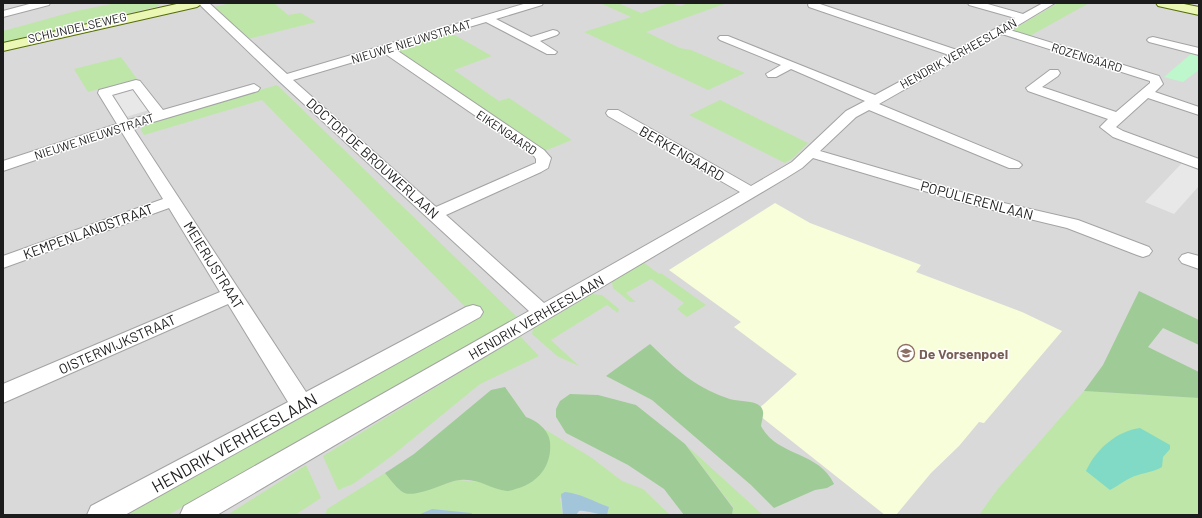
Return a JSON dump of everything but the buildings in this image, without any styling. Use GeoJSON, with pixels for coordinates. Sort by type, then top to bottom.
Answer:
{"type":"FeatureCollection","features":[{"type":"Feature","properties":{"kind":"main road","name":"SCHIJNDELSEWEG"},"geometry":{"type":"LineString","coordinates":[[3,43],[174,3]]}},
{"type":"Feature","properties":{"kind":"main road","name":"SCHIJNDELSEWEG"},"geometry":{"type":"LineString","coordinates":[[3,47],[197,3]]}},
{"type":"Feature","properties":{"kind":"main road"},"geometry":{"type":"LineString","coordinates":[[1162,3],[1197,10]]}},
{"type":"Feature","properties":{"kind":"street"},"geometry":{"type":"LineString","coordinates":[[3,14],[45,3]]}},
{"type":"Feature","properties":{"kind":"street","name":"DOCTOR DE BROUWERLAAN"},"geometry":{"type":"LineString","coordinates":[[203,3],[284,79],[543,313]]}},
{"type":"Feature","properties":{"kind":"street","name":"NIEUWE NIEUWSTRAAT"},"geometry":{"type":"LineString","coordinates":[[284,79],[538,3]]}},
{"type":"Feature","properties":{"kind":"street"},"geometry":{"type":"LineString","coordinates":[[973,3],[1024,17]]}},
{"type":"Feature","properties":{"kind":"street","name":"HENDRIK VERHEESLAAN"},"geometry":{"type":"LineString","coordinates":[[193,515],[797,165],[851,114],[1050,3]]}},
{"type":"Feature","properties":{"kind":"street"},"geometry":{"type":"LineString","coordinates":[[812,4],[958,54]]}},
{"type":"Feature","properties":{"kind":"street","name":"SCHIJNDELSEWEG"},"geometry":{"type":"LineString","coordinates":[[3,50],[144,18],[149,14]]}},
{"type":"Feature","properties":{"kind":"street"},"geometry":{"type":"LineString","coordinates":[[487,18],[551,52]]}},
{"type":"Feature","properties":{"kind":"street","name":"ROZENGAARD"},"geometry":{"type":"LineString","coordinates":[[1000,30],[1155,79],[1157,84],[1117,117],[1107,128],[1110,131],[1199,164]]}},
{"type":"Feature","properties":{"kind":"street"},"geometry":{"type":"LineString","coordinates":[[530,41],[553,32]]}},
{"type":"Feature","properties":{"kind":"street"},"geometry":{"type":"LineString","coordinates":[[724,38],[791,66],[1014,165]]}},
{"type":"Feature","properties":{"kind":"street"},"geometry":{"type":"LineString","coordinates":[[1153,40],[1199,52]]}},
{"type":"Feature","properties":{"kind":"street","name":"EIKENGAARD"},"geometry":{"type":"LineString","coordinates":[[385,48],[539,153],[544,158],[543,165],[536,169],[434,214]]}},
{"type":"Feature","properties":{"kind":"street"},"geometry":{"type":"LineString","coordinates":[[772,74],[791,66]]}},
{"type":"Feature","properties":{"kind":"street","name":"ROZENGAARD"},"geometry":{"type":"LineString","coordinates":[[1054,73],[1032,88],[1117,117]]}},
{"type":"Feature","properties":{"kind":"street","name":"MEIERIJSTRAAT"},"geometry":{"type":"LineString","coordinates":[[159,116],[136,84],[104,93],[302,405]]}},
{"type":"Feature","properties":{"kind":"street","name":"NIEUWE NIEUWSTRAAT"},"geometry":{"type":"LineString","coordinates":[[3,166],[124,126],[254,88]]}},
{"type":"Feature","properties":{"kind":"street"},"geometry":{"type":"LineString","coordinates":[[1145,93],[1199,111]]}},
{"type":"Feature","properties":{"kind":"street","name":"BERKENGAARD"},"geometry":{"type":"LineString","coordinates":[[613,113],[751,192]]}},
{"type":"Feature","properties":{"kind":"street","name":"POPULIERENLAAN"},"geometry":{"type":"LineString","coordinates":[[810,153],[974,201],[1072,224],[1143,251]]}},
{"type":"Feature","properties":{"kind":"street","name":"KEMPENLANDSTRAAT"},"geometry":{"type":"LineString","coordinates":[[3,262],[173,201]]}},
{"type":"Feature","properties":{"kind":"street","name":"OISTERWIJKSTRAAT"},"geometry":{"type":"LineString","coordinates":[[3,394],[232,294]]}},
{"type":"Feature","properties":{"kind":"street","name":"HENDRIK VERHEESLAAN"},"geometry":{"type":"LineString","coordinates":[[100,515],[473,312]]}},
{"type":"Feature","properties":{"kind":"shaded area"},"geometry":{"type":"Polygon","coordinates":[[[3,3],[1199,3],[1199,515],[3,515],[3,3]]]}},
{"type":"Feature","properties":{"kind":"shaded area"},"geometry":{"type":"Polygon","coordinates":[[[132,86],[149,110],[126,117],[111,92],[132,86]]]}},
{"type":"Feature","properties":{"kind":"shaded area"},"geometry":{"type":"Polygon","coordinates":[[[1182,163],[1199,170],[1199,186],[1174,214],[1145,202],[1182,163]]]}},
{"type":"Feature","properties":{"kind":"shaded area","name":"De Vorsenpoel"},"geometry":{"type":"Polygon","coordinates":[[[775,203],[810,223],[921,265],[916,272],[1022,312],[1062,331],[984,423],[979,422],[959,446],[931,473],[896,515],[885,515],[755,412],[797,374],[734,327],[741,322],[669,270],[775,203]]]}},
{"type":"Feature","properties":{"kind":"shaded area"},"geometry":{"type":"Polygon","coordinates":[[[1140,428],[1170,445],[1170,449],[1163,457],[1162,467],[1130,478],[1110,490],[1086,471],[1095,455],[1108,442],[1123,433],[1140,428]]]}},
{"type":"Feature","properties":{"kind":"shaded area"},"geometry":{"type":"Polygon","coordinates":[[[565,492],[581,496],[609,507],[607,515],[579,511],[576,515],[563,515],[561,494],[565,492]]]}},
{"type":"Feature","properties":{"kind":"shaded area"},"geometry":{"type":"Polygon","coordinates":[[[432,509],[471,513],[474,515],[418,515],[432,509]]]}},
{"type":"Feature","properties":{"kind":"green space"},"geometry":{"type":"Polygon","coordinates":[[[116,3],[158,3],[159,6],[3,43],[3,31],[76,11],[116,3]]]}},
{"type":"Feature","properties":{"kind":"green space"},"geometry":{"type":"Polygon","coordinates":[[[231,3],[274,3],[288,15],[301,13],[316,22],[248,39],[214,7],[231,3]]]}},
{"type":"Feature","properties":{"kind":"green space"},"geometry":{"type":"Polygon","coordinates":[[[600,3],[618,3],[641,13],[669,3],[681,6],[688,3],[727,3],[646,32],[680,48],[691,50],[745,73],[708,90],[584,32],[631,17],[600,3]]]}},
{"type":"Feature","properties":{"kind":"green space"},"geometry":{"type":"Polygon","coordinates":[[[1058,3],[1089,3],[1028,37],[1009,32],[1058,3]]]}},
{"type":"Feature","properties":{"kind":"green space"},"geometry":{"type":"Polygon","coordinates":[[[451,33],[492,56],[454,70],[499,101],[509,98],[572,140],[542,152],[391,51],[451,33]]]}},
{"type":"Feature","properties":{"kind":"green space"},"geometry":{"type":"Polygon","coordinates":[[[1192,53],[1199,56],[1199,70],[1183,82],[1164,77],[1192,53]]]}},
{"type":"Feature","properties":{"kind":"green space"},"geometry":{"type":"Polygon","coordinates":[[[121,57],[137,79],[88,92],[74,69],[121,57]]]}},
{"type":"Feature","properties":{"kind":"green space"},"geometry":{"type":"Polygon","coordinates":[[[277,85],[519,319],[168,515],[118,515],[472,314],[262,100],[144,135],[141,130],[142,125],[147,123],[277,85]]]}},
{"type":"Feature","properties":{"kind":"green space"},"geometry":{"type":"Polygon","coordinates":[[[720,100],[808,143],[793,158],[785,163],[689,115],[720,100]]]}},
{"type":"Feature","properties":{"kind":"green space"},"geometry":{"type":"Polygon","coordinates":[[[643,262],[706,305],[687,317],[677,309],[684,303],[651,279],[626,293],[636,302],[630,302],[613,288],[612,282],[643,262]]]}},
{"type":"Feature","properties":{"kind":"green space"},"geometry":{"type":"Polygon","coordinates":[[[1139,291],[1199,320],[1199,345],[1163,328],[1148,347],[1199,372],[1199,398],[1084,391],[1103,365],[1139,291]]]}},
{"type":"Feature","properties":{"kind":"green space"},"geometry":{"type":"Polygon","coordinates":[[[592,294],[602,295],[619,309],[618,313],[607,305],[551,340],[579,366],[557,356],[532,334],[533,329],[592,294]]]}},
{"type":"Feature","properties":{"kind":"green space"},"geometry":{"type":"Polygon","coordinates":[[[520,336],[539,356],[480,384],[393,455],[353,484],[338,490],[323,456],[520,336]]]}},
{"type":"Feature","properties":{"kind":"green space"},"geometry":{"type":"Polygon","coordinates":[[[650,344],[677,369],[704,388],[731,399],[754,403],[760,406],[763,411],[761,426],[768,436],[777,444],[819,465],[827,473],[834,484],[827,488],[815,490],[774,508],[751,485],[652,400],[606,376],[650,344]]]}},
{"type":"Feature","properties":{"kind":"green space"},"geometry":{"type":"Polygon","coordinates":[[[505,387],[526,417],[534,420],[541,426],[549,438],[550,450],[547,464],[539,476],[533,481],[519,488],[507,491],[479,482],[460,480],[413,494],[401,491],[385,473],[414,454],[491,390],[505,387]]]}},
{"type":"Feature","properties":{"kind":"green space"},"geometry":{"type":"Polygon","coordinates":[[[1084,391],[1199,398],[1199,515],[979,515],[997,490],[1084,391]]]}},
{"type":"Feature","properties":{"kind":"green space"},"geometry":{"type":"Polygon","coordinates":[[[570,394],[598,395],[636,405],[685,444],[733,508],[732,515],[684,515],[664,489],[628,465],[566,433],[556,417],[556,409],[560,401],[570,394]]]}},
{"type":"Feature","properties":{"kind":"green space"},"geometry":{"type":"Polygon","coordinates":[[[541,427],[592,458],[622,481],[643,489],[670,515],[607,515],[609,507],[575,493],[560,498],[563,515],[474,515],[432,509],[418,515],[325,515],[327,509],[385,473],[402,492],[436,487],[458,480],[482,482],[499,489],[545,430],[541,427]]]}},
{"type":"Feature","properties":{"kind":"green space"},"geometry":{"type":"Polygon","coordinates":[[[685,444],[763,515],[732,515],[733,507],[685,444]]]}},
{"type":"Feature","properties":{"kind":"green space"},"geometry":{"type":"Polygon","coordinates":[[[306,465],[321,498],[295,515],[227,515],[306,465]]]}},
{"type":"Feature","properties":{"kind":"place","name":"De Vorsenpoel"},"geometry":{"type":"Point","coordinates":[906,353]}}]}
